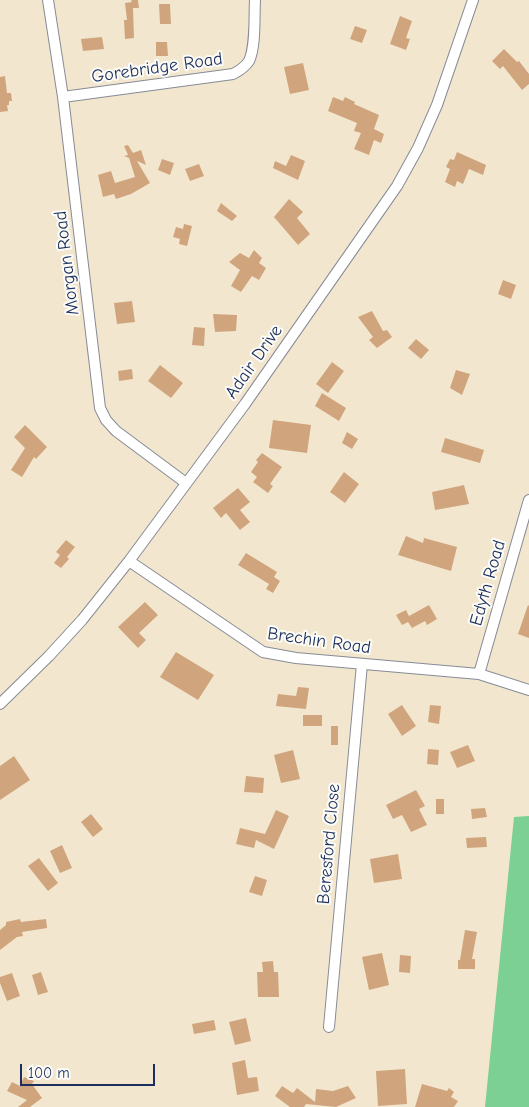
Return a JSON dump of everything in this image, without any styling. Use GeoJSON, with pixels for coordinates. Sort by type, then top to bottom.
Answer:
{"type":"FeatureCollection","features":[{"type":"Feature","properties":{"kind":"street","name":"Morgan Road"},"geometry":{"type":"LineString","coordinates":[[48,0],[63,97],[100,408],[106,420],[116,431],[186,483]]}},
{"type":"Feature","properties":{"kind":"street","name":"Gorebridge Road"},"geometry":{"type":"LineString","coordinates":[[63,97],[233,74],[245,66],[252,50],[255,0]]}},
{"type":"Feature","properties":{"kind":"street","name":"Adair Drive"},"geometry":{"type":"LineString","coordinates":[[0,704],[69,634],[129,561],[246,404],[397,186],[418,148],[437,105],[473,0]]}},
{"type":"Feature","properties":{"kind":"street","name":"Edyth Road"},"geometry":{"type":"LineString","coordinates":[[479,674],[529,500]]}},
{"type":"Feature","properties":{"kind":"street","name":"Brechin Road"},"geometry":{"type":"LineString","coordinates":[[129,561],[263,652],[296,658],[479,674],[529,690]]}},
{"type":"Feature","properties":{"kind":"street","name":"Beresford Close"},"geometry":{"type":"LineString","coordinates":[[329,1027],[362,664]]}},
{"type":"Feature","properties":{"kind":"green space"},"geometry":{"type":"Polygon","coordinates":[[[529,816],[529,1107],[485,1107],[514,817],[529,816]]]}},
{"type":"Feature","properties":{"kind":"building"},"geometry":{"type":"Polygon","coordinates":[[[131,0],[138,0],[139,8],[133,8],[134,38],[125,39],[124,20],[127,20],[125,3],[132,2],[131,0]]]}},
{"type":"Feature","properties":{"kind":"building"},"geometry":{"type":"Polygon","coordinates":[[[159,4],[170,4],[171,24],[160,24],[159,4]]]}},
{"type":"Feature","properties":{"kind":"building"},"geometry":{"type":"Polygon","coordinates":[[[400,16],[412,21],[406,38],[410,39],[406,50],[390,44],[400,16]]]}},
{"type":"Feature","properties":{"kind":"building"},"geometry":{"type":"Polygon","coordinates":[[[355,26],[367,30],[362,43],[350,39],[355,26]]]}},
{"type":"Feature","properties":{"kind":"building"},"geometry":{"type":"Polygon","coordinates":[[[102,37],[104,49],[83,51],[81,39],[102,37]]]}},
{"type":"Feature","properties":{"kind":"building"},"geometry":{"type":"Polygon","coordinates":[[[156,42],[167,42],[168,56],[156,56],[156,42]]]}},
{"type":"Feature","properties":{"kind":"building"},"geometry":{"type":"Polygon","coordinates":[[[504,49],[517,62],[519,61],[529,74],[529,84],[522,90],[503,66],[500,69],[492,61],[504,49]]]}},
{"type":"Feature","properties":{"kind":"building"},"geometry":{"type":"Polygon","coordinates":[[[303,63],[309,90],[290,94],[284,67],[303,63]]]}},
{"type":"Feature","properties":{"kind":"building"},"geometry":{"type":"Polygon","coordinates":[[[5,76],[7,93],[11,93],[12,101],[9,101],[9,105],[7,105],[8,111],[0,112],[0,77],[5,76]]]}},
{"type":"Feature","properties":{"kind":"building"},"geometry":{"type":"Polygon","coordinates":[[[333,97],[343,101],[345,97],[355,102],[354,104],[379,115],[374,129],[384,134],[381,143],[374,140],[369,155],[354,149],[361,133],[354,131],[357,123],[328,111],[333,97]]]}},
{"type":"Feature","properties":{"kind":"building"},"geometry":{"type":"Polygon","coordinates":[[[128,145],[133,153],[141,150],[146,165],[137,161],[150,183],[131,194],[116,199],[114,194],[103,197],[98,175],[111,171],[115,183],[135,177],[129,158],[124,156],[128,155],[124,146],[128,145]]]}},
{"type":"Feature","properties":{"kind":"building"},"geometry":{"type":"Polygon","coordinates":[[[457,152],[486,165],[483,175],[469,169],[463,184],[457,181],[455,187],[445,182],[450,169],[446,167],[450,159],[454,160],[457,152]]]}},
{"type":"Feature","properties":{"kind":"building"},"geometry":{"type":"Polygon","coordinates":[[[291,155],[305,161],[298,180],[273,168],[275,161],[286,166],[291,155]]]}},
{"type":"Feature","properties":{"kind":"building"},"geometry":{"type":"Polygon","coordinates":[[[162,159],[174,163],[170,175],[158,170],[162,159]]]}},
{"type":"Feature","properties":{"kind":"building"},"geometry":{"type":"Polygon","coordinates":[[[199,164],[204,176],[190,181],[185,169],[199,164]]]}},
{"type":"Feature","properties":{"kind":"building"},"geometry":{"type":"Polygon","coordinates":[[[289,199],[303,212],[297,218],[310,234],[298,245],[274,217],[289,199]]]}},
{"type":"Feature","properties":{"kind":"building"},"geometry":{"type":"Polygon","coordinates":[[[221,203],[237,216],[232,221],[217,211],[221,203]]]}},
{"type":"Feature","properties":{"kind":"building"},"geometry":{"type":"Polygon","coordinates":[[[184,224],[192,226],[187,246],[179,244],[180,239],[173,237],[176,227],[183,229],[184,224]]]}},
{"type":"Feature","properties":{"kind":"building"},"geometry":{"type":"Polygon","coordinates":[[[254,250],[262,258],[259,263],[266,268],[259,280],[252,276],[241,292],[231,286],[240,270],[229,262],[240,253],[249,258],[254,250]]]}},
{"type":"Feature","properties":{"kind":"building"},"geometry":{"type":"Polygon","coordinates":[[[503,280],[516,285],[511,299],[498,294],[503,280]]]}},
{"type":"Feature","properties":{"kind":"building"},"geometry":{"type":"Polygon","coordinates":[[[132,301],[135,322],[117,324],[114,303],[132,301]]]}},
{"type":"Feature","properties":{"kind":"building"},"geometry":{"type":"Polygon","coordinates":[[[372,311],[383,331],[387,330],[392,337],[377,348],[369,340],[373,337],[358,317],[372,311]]]}},
{"type":"Feature","properties":{"kind":"building"},"geometry":{"type":"Polygon","coordinates":[[[213,314],[237,315],[236,331],[215,332],[213,314]]]}},
{"type":"Feature","properties":{"kind":"building"},"geometry":{"type":"Polygon","coordinates":[[[194,327],[205,328],[204,346],[192,345],[194,327]]]}},
{"type":"Feature","properties":{"kind":"building"},"geometry":{"type":"Polygon","coordinates":[[[416,339],[429,350],[421,359],[408,348],[416,339]]]}},
{"type":"Feature","properties":{"kind":"building"},"geometry":{"type":"Polygon","coordinates":[[[332,362],[344,371],[328,393],[316,384],[332,362]]]}},
{"type":"Feature","properties":{"kind":"building"},"geometry":{"type":"Polygon","coordinates":[[[160,365],[183,383],[171,398],[148,381],[160,365]]]}},
{"type":"Feature","properties":{"kind":"building"},"geometry":{"type":"Polygon","coordinates":[[[132,369],[133,379],[119,381],[118,371],[132,369]]]}},
{"type":"Feature","properties":{"kind":"building"},"geometry":{"type":"Polygon","coordinates":[[[456,370],[470,374],[462,395],[450,388],[456,370]]]}},
{"type":"Feature","properties":{"kind":"building"},"geometry":{"type":"Polygon","coordinates":[[[322,393],[346,408],[339,421],[315,406],[322,393]]]}},
{"type":"Feature","properties":{"kind":"building"},"geometry":{"type":"Polygon","coordinates":[[[273,420],[311,425],[307,453],[269,448],[273,420]]]}},
{"type":"Feature","properties":{"kind":"building"},"geometry":{"type":"Polygon","coordinates":[[[25,425],[47,447],[36,459],[34,457],[22,477],[11,470],[25,448],[14,437],[25,425]]]}},
{"type":"Feature","properties":{"kind":"building"},"geometry":{"type":"Polygon","coordinates":[[[347,432],[358,439],[352,449],[342,443],[347,432]]]}},
{"type":"Feature","properties":{"kind":"building"},"geometry":{"type":"Polygon","coordinates":[[[445,438],[484,450],[480,463],[441,452],[445,438]]]}},
{"type":"Feature","properties":{"kind":"building"},"geometry":{"type":"Polygon","coordinates":[[[262,453],[282,467],[270,484],[273,486],[268,493],[253,482],[257,477],[251,472],[258,462],[256,460],[262,453]]]}},
{"type":"Feature","properties":{"kind":"building"},"geometry":{"type":"Polygon","coordinates":[[[344,472],[359,484],[345,503],[330,492],[344,472]]]}},
{"type":"Feature","properties":{"kind":"building"},"geometry":{"type":"Polygon","coordinates":[[[464,485],[469,504],[435,510],[432,492],[464,485]]]}},
{"type":"Feature","properties":{"kind":"building"},"geometry":{"type":"Polygon","coordinates":[[[238,488],[250,502],[240,510],[250,522],[240,530],[226,513],[221,518],[213,508],[238,488]]]}},
{"type":"Feature","properties":{"kind":"building"},"geometry":{"type":"Polygon","coordinates":[[[406,536],[423,543],[424,538],[457,547],[451,571],[398,555],[406,536]]]}},
{"type":"Feature","properties":{"kind":"building"},"geometry":{"type":"Polygon","coordinates":[[[66,540],[75,547],[67,557],[69,559],[61,568],[54,563],[60,555],[56,552],[66,540]]]}},
{"type":"Feature","properties":{"kind":"building"},"geometry":{"type":"Polygon","coordinates":[[[246,553],[277,572],[274,577],[280,581],[273,593],[266,589],[269,584],[238,565],[246,553]]]}},
{"type":"Feature","properties":{"kind":"building"},"geometry":{"type":"Polygon","coordinates":[[[145,602],[158,615],[139,633],[146,640],[138,648],[118,627],[145,602]]]}},
{"type":"Feature","properties":{"kind":"building"},"geometry":{"type":"Polygon","coordinates":[[[429,605],[437,619],[427,625],[425,621],[412,628],[408,622],[402,625],[396,615],[406,610],[409,616],[429,605]]]}},
{"type":"Feature","properties":{"kind":"building"},"geometry":{"type":"Polygon","coordinates":[[[529,606],[529,638],[518,634],[529,606]]]}},
{"type":"Feature","properties":{"kind":"building"},"geometry":{"type":"Polygon","coordinates":[[[176,652],[214,675],[198,700],[160,677],[176,652]]]}},
{"type":"Feature","properties":{"kind":"building"},"geometry":{"type":"Polygon","coordinates":[[[298,687],[309,688],[306,709],[276,706],[278,694],[296,696],[298,687]]]}},
{"type":"Feature","properties":{"kind":"building"},"geometry":{"type":"Polygon","coordinates":[[[402,705],[416,726],[402,736],[388,714],[402,705]]]}},
{"type":"Feature","properties":{"kind":"building"},"geometry":{"type":"Polygon","coordinates":[[[430,705],[441,706],[439,724],[428,722],[430,705]]]}},
{"type":"Feature","properties":{"kind":"building"},"geometry":{"type":"Polygon","coordinates":[[[303,715],[322,715],[322,726],[303,726],[303,715]]]}},
{"type":"Feature","properties":{"kind":"building"},"geometry":{"type":"Polygon","coordinates":[[[331,726],[338,726],[338,745],[331,745],[331,726]]]}},
{"type":"Feature","properties":{"kind":"building"},"geometry":{"type":"Polygon","coordinates":[[[468,745],[475,761],[457,768],[450,752],[468,745]]]}},
{"type":"Feature","properties":{"kind":"building"},"geometry":{"type":"Polygon","coordinates":[[[428,749],[439,750],[438,765],[427,764],[428,749]]]}},
{"type":"Feature","properties":{"kind":"building"},"geometry":{"type":"Polygon","coordinates":[[[293,750],[300,779],[281,783],[274,755],[293,750]]]}},
{"type":"Feature","properties":{"kind":"building"},"geometry":{"type":"Polygon","coordinates":[[[14,756],[30,780],[0,800],[0,766],[14,756]]]}},
{"type":"Feature","properties":{"kind":"building"},"geometry":{"type":"Polygon","coordinates":[[[246,776],[264,778],[263,793],[244,792],[246,776]]]}},
{"type":"Feature","properties":{"kind":"building"},"geometry":{"type":"Polygon","coordinates":[[[416,790],[425,806],[419,809],[427,825],[411,832],[402,815],[393,819],[386,805],[416,790]]]}},
{"type":"Feature","properties":{"kind":"building"},"geometry":{"type":"Polygon","coordinates":[[[436,799],[444,799],[444,814],[436,814],[436,799]]]}},
{"type":"Feature","properties":{"kind":"building"},"geometry":{"type":"Polygon","coordinates":[[[485,808],[487,817],[472,819],[471,809],[485,808]]]}},
{"type":"Feature","properties":{"kind":"building"},"geometry":{"type":"Polygon","coordinates":[[[276,810],[289,816],[274,849],[256,840],[254,848],[236,844],[240,828],[265,834],[276,810]]]}},
{"type":"Feature","properties":{"kind":"building"},"geometry":{"type":"Polygon","coordinates":[[[91,814],[103,829],[93,837],[81,822],[91,814]]]}},
{"type":"Feature","properties":{"kind":"building"},"geometry":{"type":"Polygon","coordinates":[[[486,837],[487,847],[467,848],[466,838],[486,837]]]}},
{"type":"Feature","properties":{"kind":"building"},"geometry":{"type":"Polygon","coordinates":[[[62,845],[72,868],[60,873],[50,851],[62,845]]]}},
{"type":"Feature","properties":{"kind":"building"},"geometry":{"type":"Polygon","coordinates":[[[398,854],[402,879],[374,883],[370,859],[398,854]]]}},
{"type":"Feature","properties":{"kind":"building"},"geometry":{"type":"Polygon","coordinates":[[[39,858],[58,883],[48,891],[28,866],[39,858]]]}},
{"type":"Feature","properties":{"kind":"building"},"geometry":{"type":"Polygon","coordinates":[[[255,876],[267,880],[262,896],[249,892],[255,876]]]}},
{"type":"Feature","properties":{"kind":"building"},"geometry":{"type":"Polygon","coordinates":[[[20,919],[21,922],[46,919],[47,928],[22,932],[23,936],[17,937],[0,950],[0,930],[6,925],[6,922],[20,919]]]}},
{"type":"Feature","properties":{"kind":"building"},"geometry":{"type":"Polygon","coordinates":[[[465,930],[477,932],[472,959],[475,959],[475,969],[458,969],[458,960],[460,960],[465,930]]]}},
{"type":"Feature","properties":{"kind":"building"},"geometry":{"type":"Polygon","coordinates":[[[382,953],[389,985],[369,990],[362,957],[382,953]]]}},
{"type":"Feature","properties":{"kind":"building"},"geometry":{"type":"Polygon","coordinates":[[[400,955],[411,956],[410,973],[399,972],[400,955]]]}},
{"type":"Feature","properties":{"kind":"building"},"geometry":{"type":"Polygon","coordinates":[[[273,961],[274,972],[278,972],[279,997],[258,997],[257,972],[263,972],[262,962],[273,961]]]}},
{"type":"Feature","properties":{"kind":"building"},"geometry":{"type":"Polygon","coordinates":[[[41,972],[48,992],[38,995],[32,975],[41,972]]]}},
{"type":"Feature","properties":{"kind":"building"},"geometry":{"type":"Polygon","coordinates":[[[12,973],[20,996],[7,1001],[0,983],[0,977],[12,973]]]}},
{"type":"Feature","properties":{"kind":"building"},"geometry":{"type":"Polygon","coordinates":[[[246,1018],[251,1041],[235,1045],[229,1022],[246,1018]]]}},
{"type":"Feature","properties":{"kind":"building"},"geometry":{"type":"Polygon","coordinates":[[[214,1020],[216,1030],[194,1034],[192,1024],[214,1020]]]}},
{"type":"Feature","properties":{"kind":"building"},"geometry":{"type":"Polygon","coordinates":[[[245,1060],[248,1078],[257,1077],[259,1091],[237,1095],[232,1063],[245,1060]]]}},
{"type":"Feature","properties":{"kind":"building"},"geometry":{"type":"Polygon","coordinates":[[[405,1069],[407,1104],[378,1106],[376,1071],[405,1069]]]}},
{"type":"Feature","properties":{"kind":"building"},"geometry":{"type":"Polygon","coordinates":[[[24,1077],[34,1081],[32,1084],[42,1098],[30,1107],[18,1107],[27,1100],[7,1091],[12,1082],[20,1086],[24,1077]]]}},
{"type":"Feature","properties":{"kind":"building"},"geometry":{"type":"Polygon","coordinates":[[[422,1084],[447,1091],[449,1088],[454,1092],[451,1097],[458,1101],[454,1107],[415,1107],[422,1084]]]}},
{"type":"Feature","properties":{"kind":"building"},"geometry":{"type":"Polygon","coordinates":[[[282,1086],[293,1093],[297,1088],[315,1102],[316,1089],[333,1091],[348,1086],[356,1098],[336,1107],[306,1104],[304,1107],[290,1107],[275,1096],[282,1086]]]}}]}
